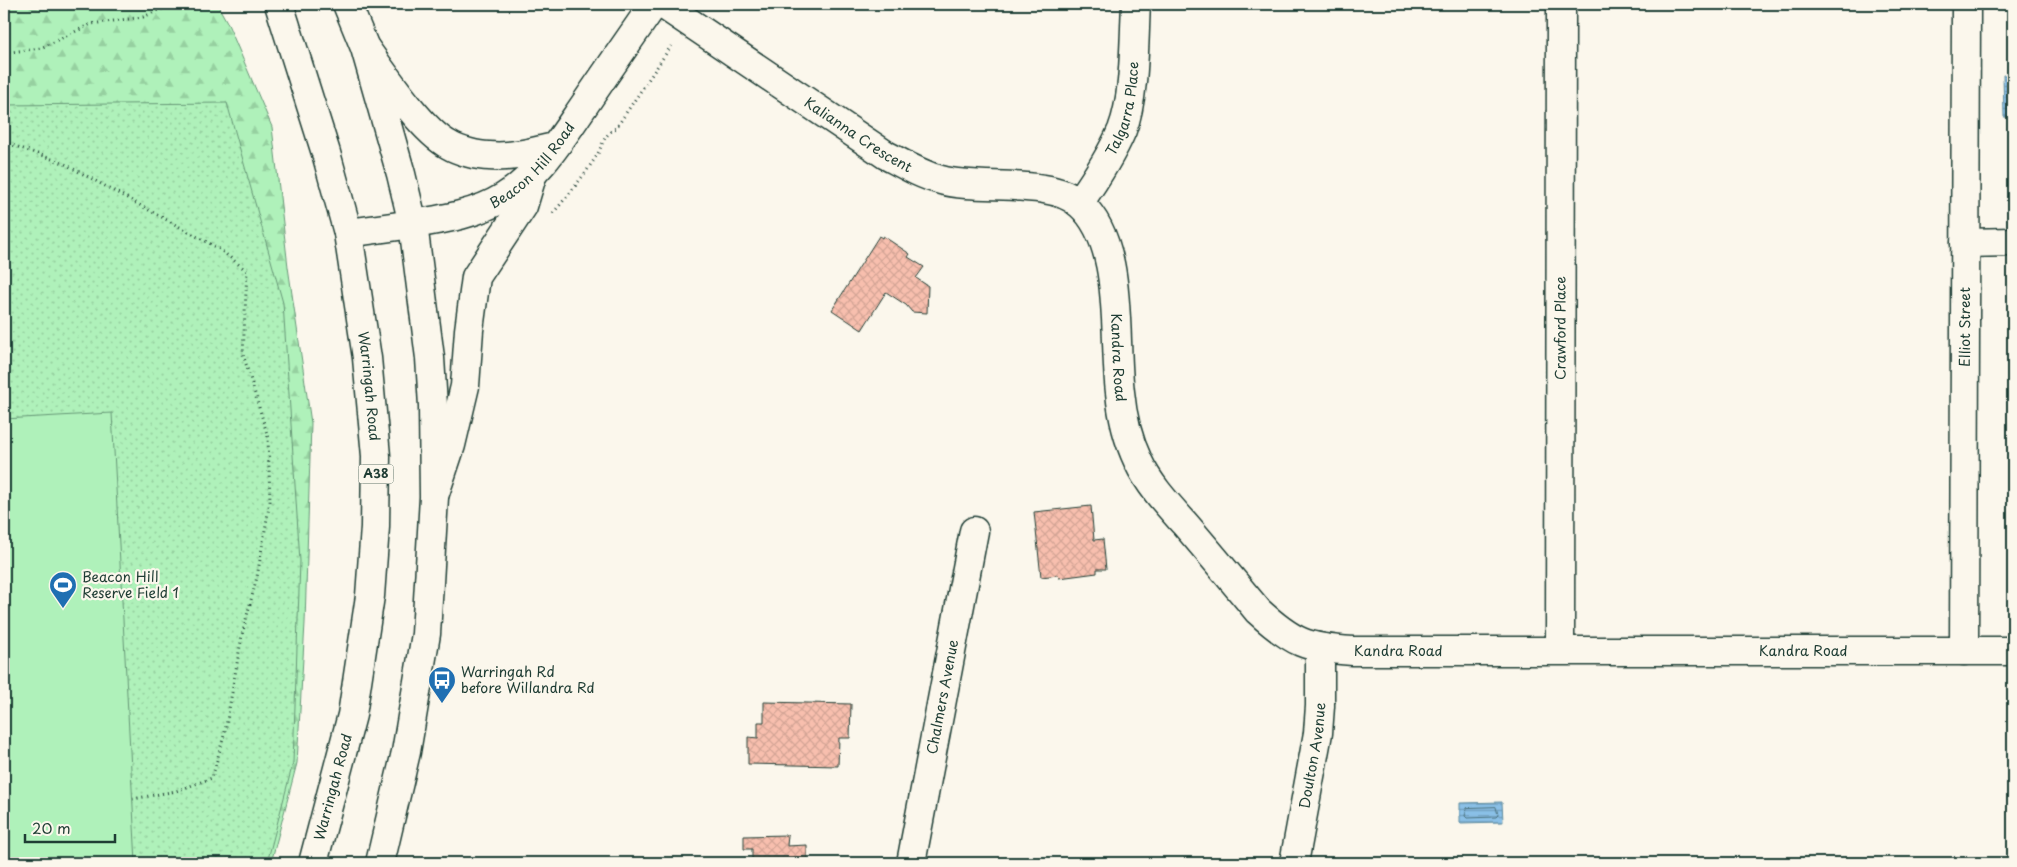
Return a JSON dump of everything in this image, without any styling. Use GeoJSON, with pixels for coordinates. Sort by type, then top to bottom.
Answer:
{"type":"FeatureCollection","features":[{"type":"Feature","properties":{"kind":"main road","name":"Warringah Road"},"geometry":{"type":"LineString","coordinates":[[279,4],[326,154],[348,233],[367,358],[376,456],[375,527],[370,596],[352,715],[313,863]]}},
{"type":"Feature","properties":{"kind":"main road"},"geometry":{"type":"LineString","coordinates":[[347,4],[365,48],[402,174],[413,224],[430,358],[433,406],[434,497],[426,634],[406,752],[380,863]]}},
{"type":"Feature","properties":{"kind":"main road","name":"Beacon Hill Road"},"geometry":{"type":"LineString","coordinates":[[348,233],[449,219],[504,198],[532,176],[654,4]]}},
{"type":"Feature","properties":{"kind":"main road","name":"Kalianna Crescent"},"geometry":{"type":"LineString","coordinates":[[662,4],[886,155],[912,169],[940,180],[971,185],[1024,187],[1057,192],[1079,203]]}},
{"type":"Feature","properties":{"kind":"main road","name":"Talgarra Place"},"geometry":{"type":"LineString","coordinates":[[1079,203],[1105,164],[1123,128],[1131,89],[1136,4]]}},
{"type":"Feature","properties":{"kind":"main road","name":"Crawford Place"},"geometry":{"type":"LineString","coordinates":[[1560,4],[1560,650]]}},
{"type":"Feature","properties":{"kind":"main road","name":"Elliot Street"},"geometry":{"type":"LineString","coordinates":[[1964,651],[1966,4]]}},
{"type":"Feature","properties":{"kind":"main road"},"geometry":{"type":"LineString","coordinates":[[365,48],[414,112],[437,137],[449,145],[488,156],[517,156],[554,147]]}},
{"type":"Feature","properties":{"kind":"main road"},"geometry":{"type":"LineString","coordinates":[[434,497],[451,445],[465,386],[469,330],[476,277],[523,206],[532,176]]}},
{"type":"Feature","properties":{"kind":"main road","name":"Kandra Road"},"geometry":{"type":"LineString","coordinates":[[1079,203],[1097,223],[1108,250],[1112,277],[1120,392],[1126,426],[1138,461],[1156,490],[1258,611],[1276,628],[1298,641],[1320,648],[1352,651],[2013,651]]}},
{"type":"Feature","properties":{"kind":"main road"},"geometry":{"type":"LineString","coordinates":[[1965,242],[2013,242]]}},
{"type":"Feature","properties":{"kind":"main road","name":"Chalmers Avenue"},"geometry":{"type":"LineString","coordinates":[[910,863],[974,531]]}},
{"type":"Feature","properties":{"kind":"main road","name":"Doulton Avenue"},"geometry":{"type":"LineString","coordinates":[[1294,863],[1318,733],[1320,648]]}},
{"type":"Feature","properties":{"kind":"path"},"geometry":{"type":"LineString","coordinates":[[4,53],[41,48],[92,24],[143,17],[174,4]]}},
{"type":"Feature","properties":{"kind":"path"},"geometry":{"type":"LineString","coordinates":[[548,219],[577,186],[598,154],[600,145],[608,133],[616,128],[676,39]]}},
{"type":"Feature","properties":{"kind":"path"},"geometry":{"type":"LineString","coordinates":[[4,142],[63,163],[218,248],[247,271],[243,354],[268,437],[270,500],[257,577],[242,635],[225,732],[212,778],[176,791],[133,799]]}},
{"type":"Feature","properties":{"kind":"green space"},"geometry":{"type":"Polygon","coordinates":[[[4,4],[217,4],[227,22],[272,127],[288,267],[311,423],[305,623],[297,763],[271,863],[177,863],[4,341],[4,4]]]}},
{"type":"Feature","properties":{"kind":"green space"},"geometry":{"type":"Polygon","coordinates":[[[227,103],[283,303],[300,561],[293,763],[267,863],[4,863],[4,105],[227,103]]]}},
{"type":"Feature","properties":{"kind":"green space","name":"Beacon Hill Reserve Field 1"},"geometry":{"type":"Polygon","coordinates":[[[112,413],[136,863],[4,863],[4,419],[112,413]]]}},
{"type":"Feature","properties":{"kind":"water"},"geometry":{"type":"Polygon","coordinates":[[[2003,75],[2013,75],[2013,117],[2004,117],[2003,75]]]}},
{"type":"Feature","properties":{"kind":"water"},"geometry":{"type":"Polygon","coordinates":[[[1502,802],[1503,822],[1460,823],[1460,803],[1502,802]]]}},
{"type":"Feature","properties":{"kind":"building"},"geometry":{"type":"Polygon","coordinates":[[[879,236],[882,238],[883,236],[910,254],[908,257],[924,267],[916,278],[928,286],[927,313],[912,312],[906,305],[886,292],[862,330],[832,310],[879,236]]]}},
{"type":"Feature","properties":{"kind":"building"},"geometry":{"type":"Polygon","coordinates":[[[1091,506],[1094,540],[1103,539],[1106,569],[1097,569],[1097,573],[1059,578],[1058,575],[1041,577],[1034,512],[1091,506]]]}},
{"type":"Feature","properties":{"kind":"building"},"geometry":{"type":"Polygon","coordinates":[[[764,702],[851,704],[850,738],[839,738],[838,766],[748,764],[748,737],[758,738],[758,722],[764,722],[764,702]]]}},
{"type":"Feature","properties":{"kind":"building"},"geometry":{"type":"Polygon","coordinates":[[[788,835],[787,846],[807,845],[807,863],[752,863],[752,849],[744,849],[744,836],[788,835]]]}},
{"type":"Feature","properties":{"kind":"place","name":"Beacon Hill Reserve Field 1"},"geometry":{"type":"Point","coordinates":[63,609]}},
{"type":"Feature","properties":{"kind":"place","name":"Warringah Rd before Willandra Rd"},"geometry":{"type":"Point","coordinates":[442,704]}}]}
